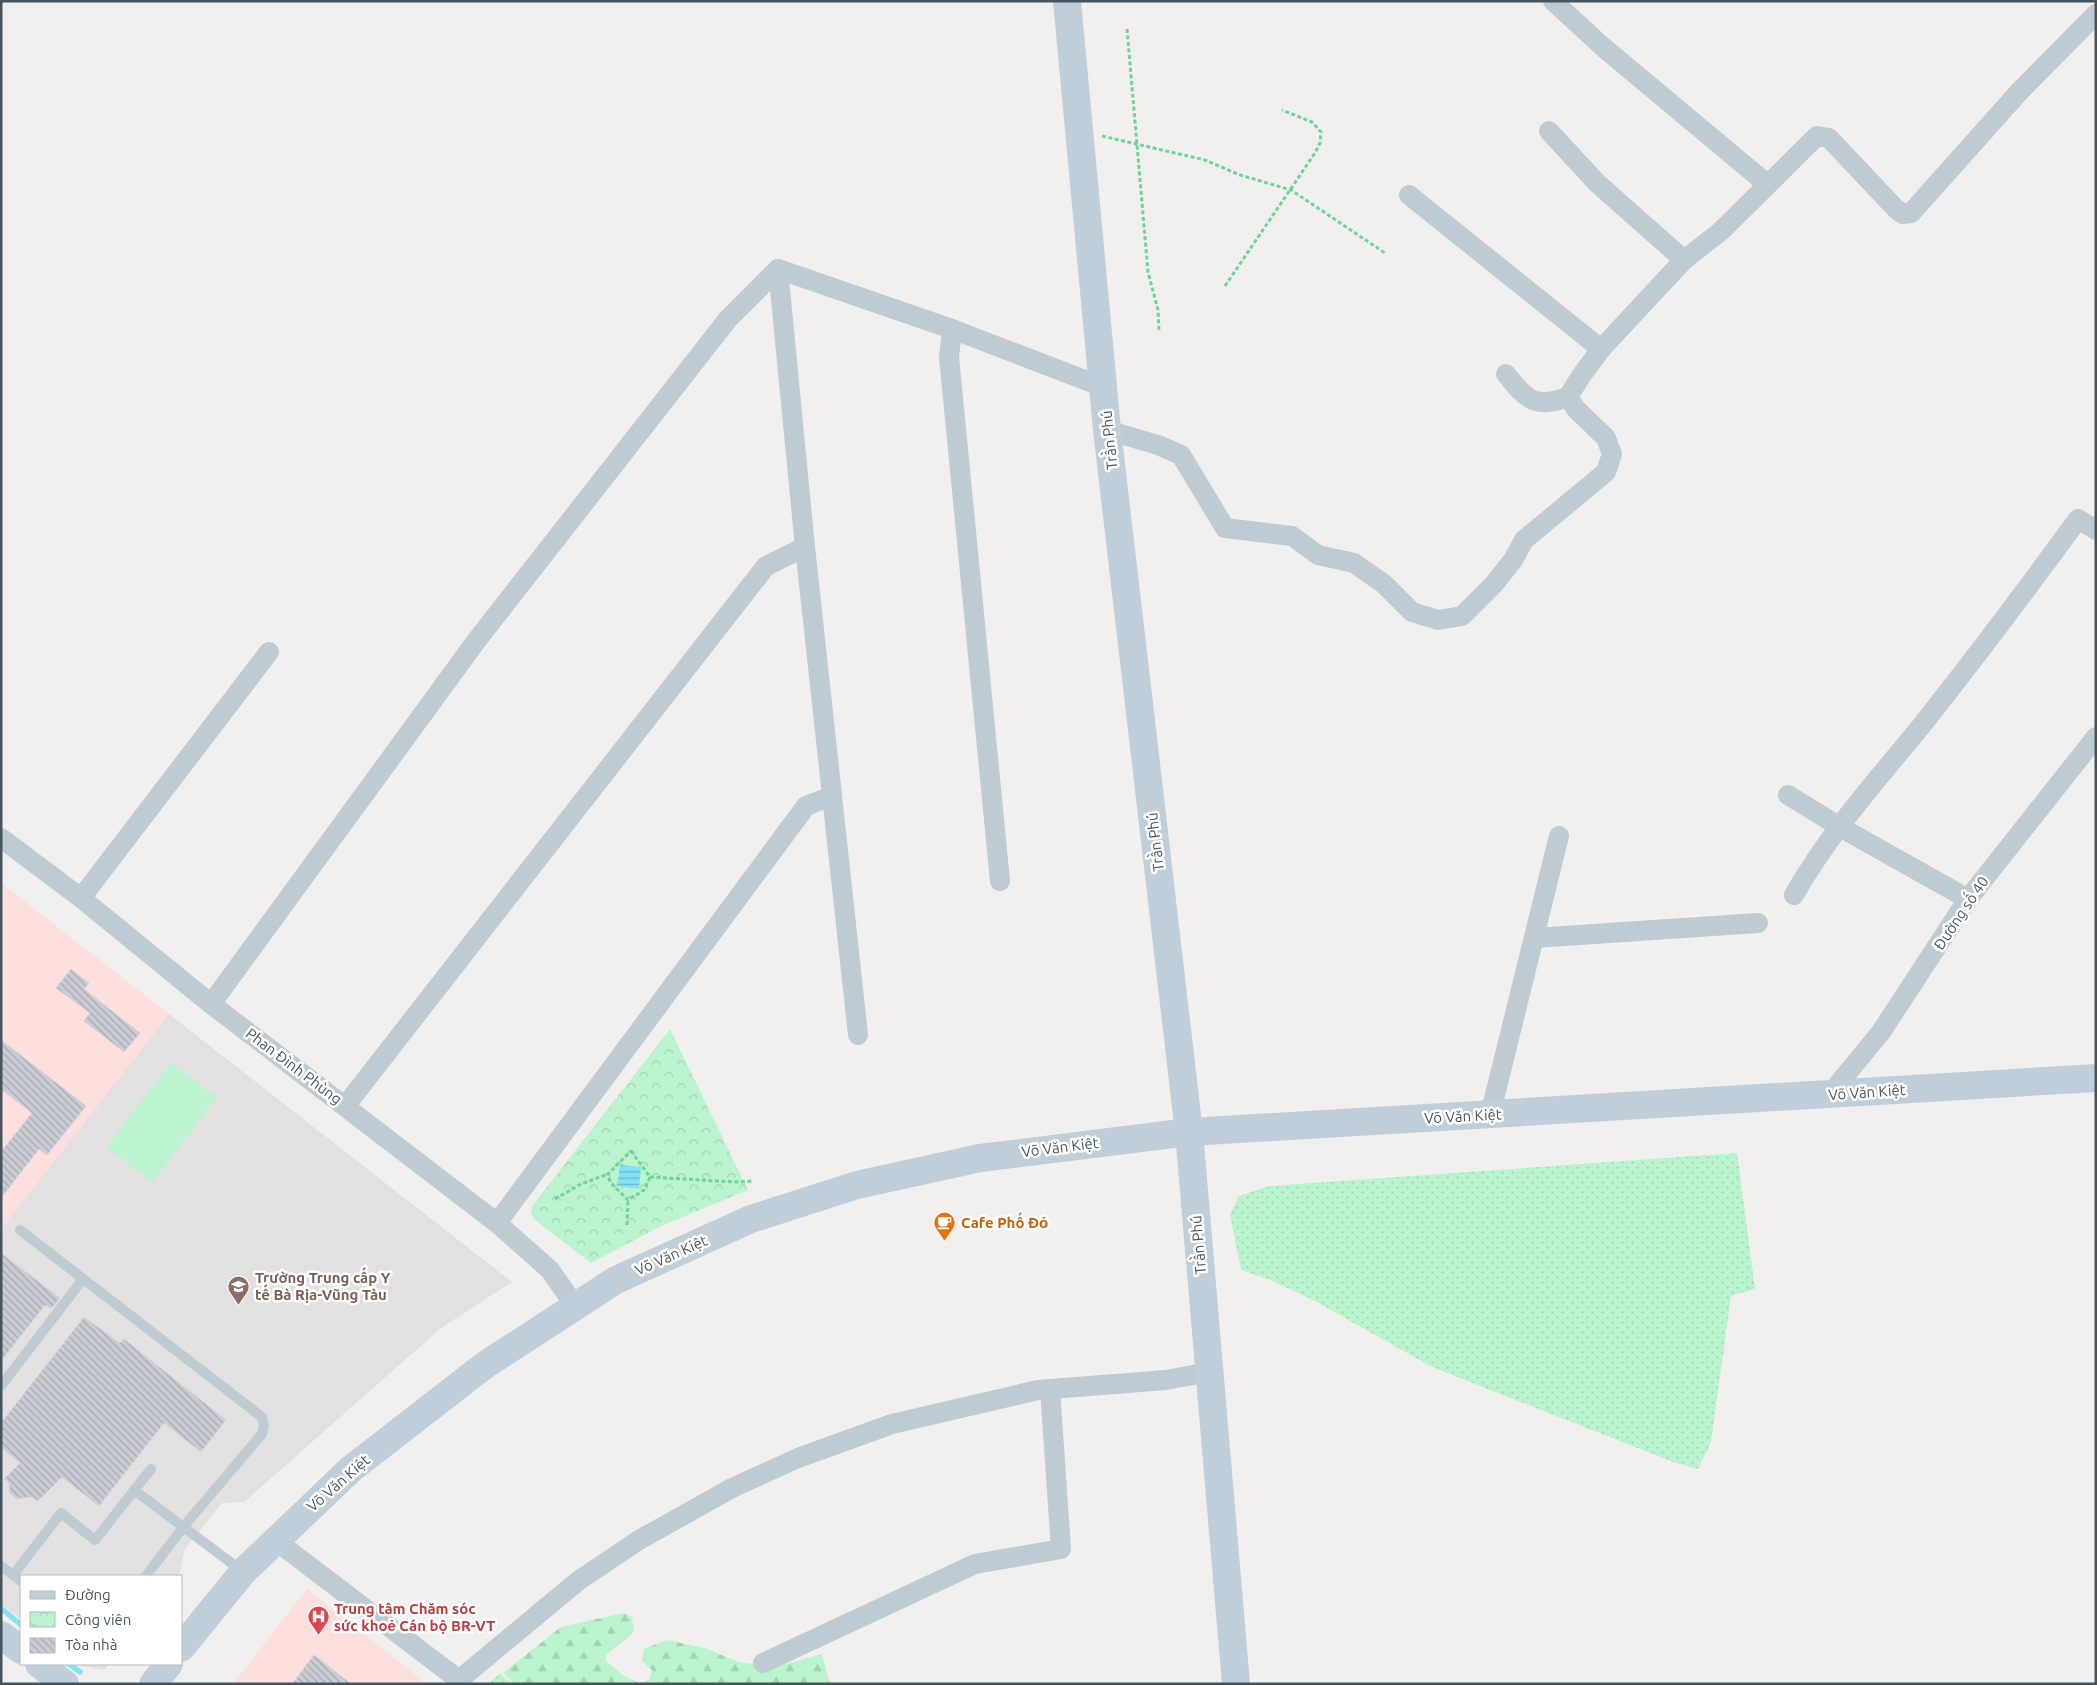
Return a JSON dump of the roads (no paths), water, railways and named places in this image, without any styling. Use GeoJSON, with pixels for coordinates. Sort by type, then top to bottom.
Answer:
{"type":"FeatureCollection","features":[{"type":"Feature","properties":{"kind":"street","name":"Trần Phú"},"geometry":{"type":"LineString","coordinates":[[1068,1],[1107,430],[1189,1132],[1236,1684]]}},
{"type":"Feature","properties":{"kind":"street"},"geometry":{"type":"LineString","coordinates":[[1553,1],[1603,47],[1767,184]]}},
{"type":"Feature","properties":{"kind":"street"},"geometry":{"type":"LineString","coordinates":[[1506,374],[1517,388],[1532,401],[1541,404],[1552,403],[1568,397],[1581,376],[1602,349],[1684,260],[1720,232],[1817,136],[1829,138],[1896,209],[1903,214],[1912,213],[2019,92],[2096,14]]}},
{"type":"Feature","properties":{"kind":"street"},"geometry":{"type":"LineString","coordinates":[[1549,131],[1597,183],[1684,260]]}},
{"type":"Feature","properties":{"kind":"street"},"geometry":{"type":"LineString","coordinates":[[1408,195],[1602,349]]}},
{"type":"Feature","properties":{"kind":"street"},"geometry":{"type":"LineString","coordinates":[[778,269],[952,329],[1103,387]]}},
{"type":"Feature","properties":{"kind":"street"},"geometry":{"type":"LineString","coordinates":[[778,269],[805,547],[858,1035]]}},
{"type":"Feature","properties":{"kind":"street"},"geometry":{"type":"LineString","coordinates":[[211,1004],[477,640],[728,318],[778,269]]}},
{"type":"Feature","properties":{"kind":"street"},"geometry":{"type":"LineString","coordinates":[[952,329],[949,357],[1000,881]]}},
{"type":"Feature","properties":{"kind":"street"},"geometry":{"type":"LineString","coordinates":[[1107,430],[1158,445],[1181,455],[1225,528],[1292,536],[1318,555],[1354,564],[1384,584],[1412,612],[1438,620],[1462,616],[1494,584],[1513,560],[1524,540],[1606,472],[1612,454],[1606,438],[1576,408],[1568,397]]}},
{"type":"Feature","properties":{"kind":"street"},"geometry":{"type":"LineString","coordinates":[[1794,895],[1806,873],[1840,827],[1991,638],[2078,519],[2096,530]]}},
{"type":"Feature","properties":{"kind":"street"},"geometry":{"type":"LineString","coordinates":[[346,1105],[766,566],[805,547]]}},
{"type":"Feature","properties":{"kind":"street"},"geometry":{"type":"LineString","coordinates":[[81,898],[269,652]]}},
{"type":"Feature","properties":{"kind":"street","name":"Đường số 40"},"geometry":{"type":"LineString","coordinates":[[1830,1094],[1881,1032],[1968,899],[2096,737]]}},
{"type":"Feature","properties":{"kind":"street"},"geometry":{"type":"LineString","coordinates":[[1788,795],[1840,827],[1968,899]]}},
{"type":"Feature","properties":{"kind":"street"},"geometry":{"type":"LineString","coordinates":[[497,1224],[806,806],[832,796]]}},
{"type":"Feature","properties":{"kind":"street"},"geometry":{"type":"LineString","coordinates":[[1490,1115],[1559,836]]}},
{"type":"Feature","properties":{"kind":"street","name":"Phan Đình Phùng"},"geometry":{"type":"LineString","coordinates":[[1,838],[81,898],[211,1004],[346,1105],[497,1224],[550,1270],[575,1306]]}},
{"type":"Feature","properties":{"kind":"street"},"geometry":{"type":"LineString","coordinates":[[1534,938],[1758,923]]}},
{"type":"Feature","properties":{"kind":"street","name":"Võ Văn Kiệt"},"geometry":{"type":"LineString","coordinates":[[182,1647],[243,1572],[351,1469],[485,1365],[616,1280],[751,1219],[857,1185],[980,1158],[1189,1132],[2096,1078]]}},
{"type":"Feature","properties":{"kind":"street"},"geometry":{"type":"LineString","coordinates":[[275,1540],[459,1680],[578,1581],[639,1540],[732,1488],[798,1458],[892,1424],[1038,1390],[1166,1380],[1209,1372]]}},
{"type":"Feature","properties":{"kind":"street"},"geometry":{"type":"LineString","coordinates":[[763,1662],[975,1564],[1061,1549],[1050,1390]]}},
{"type":"Feature","properties":{"kind":"street"},"geometry":{"type":"LineString","coordinates":[[1,1635],[20,1649]]}},
{"type":"Feature","properties":{"kind":"street"},"geometry":{"type":"LineString","coordinates":[[40,1665],[65,1684]]}},
{"type":"Feature","properties":{"kind":"street"},"geometry":{"type":"LineString","coordinates":[[153,1684],[168,1665]]}},
{"type":"Feature","properties":{"kind":"lane"},"geometry":{"type":"LineString","coordinates":[[20,1230],[262,1417],[264,1426],[262,1434],[184,1526],[147,1575]]}},
{"type":"Feature","properties":{"kind":"lane"},"geometry":{"type":"LineString","coordinates":[[1,1386],[83,1279]]}},
{"type":"Feature","properties":{"kind":"lane"},"geometry":{"type":"LineString","coordinates":[[1,1566],[17,1578],[61,1513],[95,1540],[151,1469]]}},
{"type":"Feature","properties":{"kind":"lane"},"geometry":{"type":"LineString","coordinates":[[134,1490],[243,1572]]}},
{"type":"Feature","properties":{"kind":"water"},"geometry":{"type":"Polygon","coordinates":[[[620,1165],[641,1167],[639,1189],[617,1186],[620,1165]]]}},
{"type":"Feature","properties":{"kind":"waterway"},"geometry":{"type":"LineString","coordinates":[[1,1608],[20,1624]]}},
{"type":"Feature","properties":{"kind":"waterway"},"geometry":{"type":"LineString","coordinates":[[70,1665],[80,1672]]}},
{"type":"Feature","properties":{"kind":"place","name":"Cafe Phố Đỏ"},"geometry":{"type":"Point","coordinates":[945,1241]}},
{"type":"Feature","properties":{"kind":"place","name":"Trường Trung cấp Y tế Bà Rịa-Vũng Tàu"},"geometry":{"type":"Point","coordinates":[239,1305]}},
{"type":"Feature","properties":{"kind":"place","name":"Trung tâm Chăm sóc sức khoẻ Cán bộ BR-VT"},"geometry":{"type":"Point","coordinates":[318,1636]}}]}
